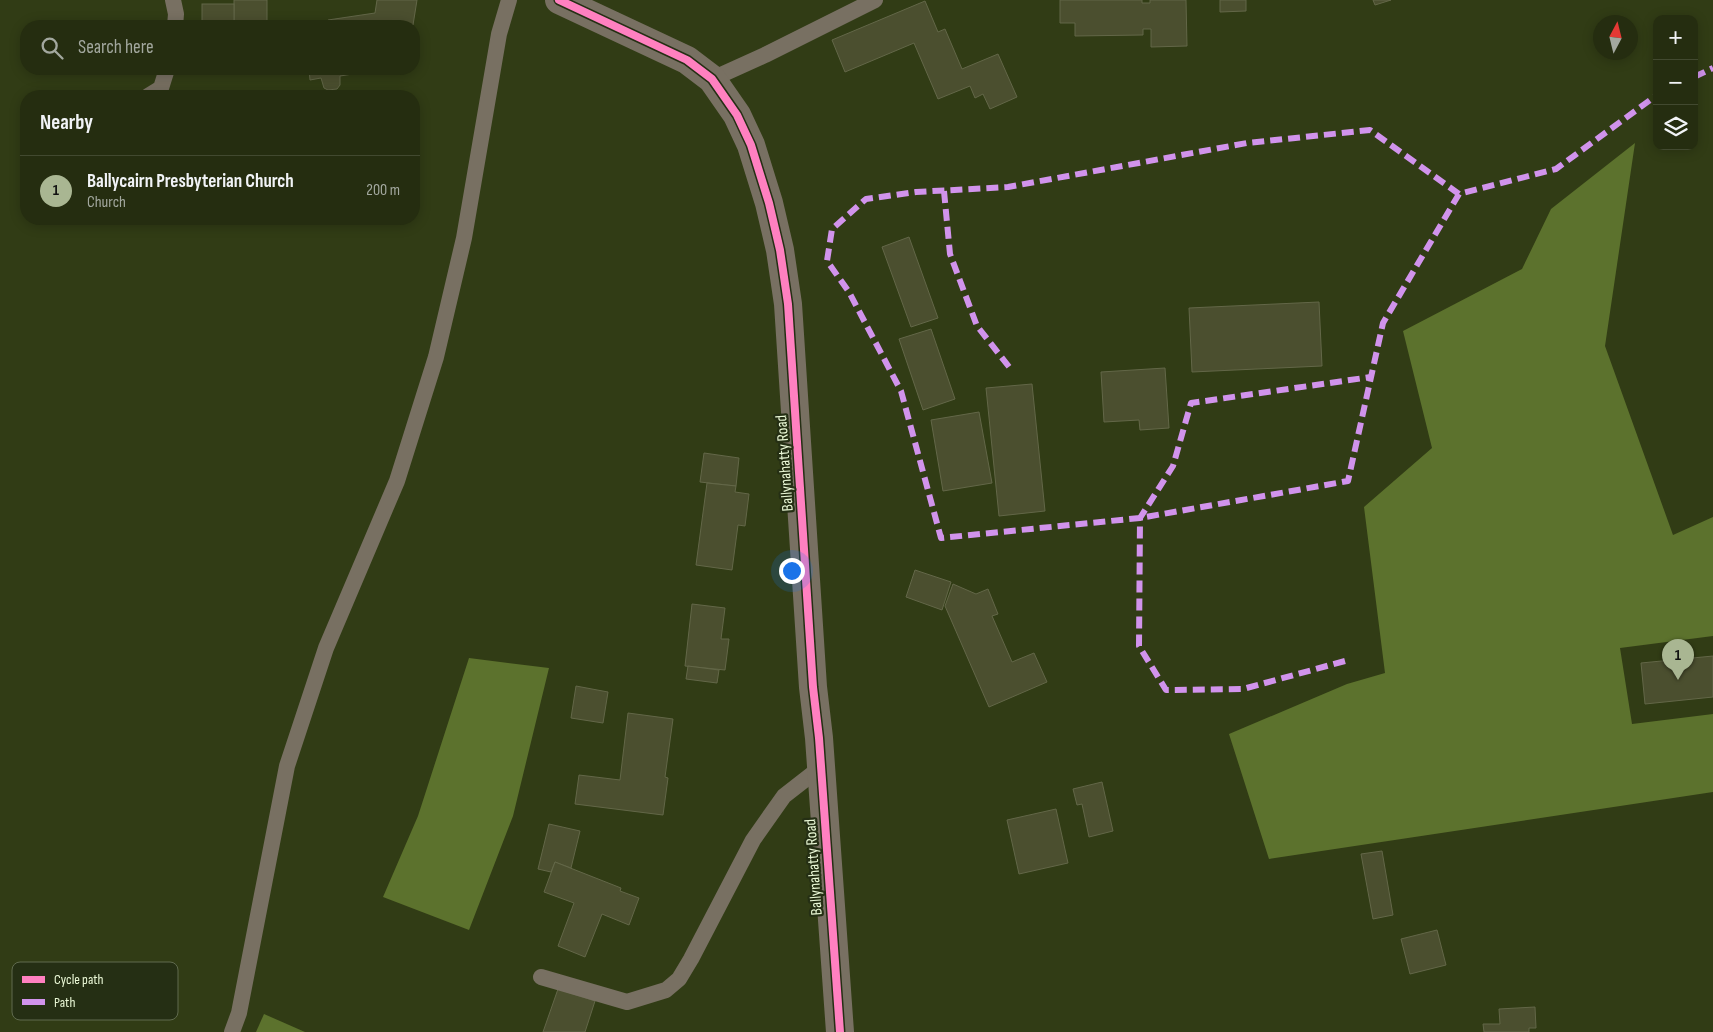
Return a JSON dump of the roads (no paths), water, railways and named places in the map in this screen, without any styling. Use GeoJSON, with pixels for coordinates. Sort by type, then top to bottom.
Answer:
{"type":"FeatureCollection","features":[{"type":"Feature","properties":{"kind":"street","name":"Ballynahatty Road"},"geometry":{"type":"LineString","coordinates":[[558,0],[688,60],[712,79],[737,115],[751,145],[769,204],[780,250],[788,304],[840,1032]]}},
{"type":"Feature","properties":{"kind":"lane"},"geometry":{"type":"LineString","coordinates":[[173,0],[176,14],[175,20]]}},
{"type":"Feature","properties":{"kind":"lane"},"geometry":{"type":"LineString","coordinates":[[232,1032],[239,1013],[287,766],[326,648],[397,481],[436,356],[464,238],[499,34],[509,0]]}},
{"type":"Feature","properties":{"kind":"lane"},"geometry":{"type":"LineString","coordinates":[[712,79],[765,55],[875,0]]}},
{"type":"Feature","properties":{"kind":"lane"},"geometry":{"type":"LineString","coordinates":[[158,90],[161,88],[165,75]]}},
{"type":"Feature","properties":{"kind":"lane"},"geometry":{"type":"LineString","coordinates":[[541,977],[627,1002],[666,990],[679,979],[691,959],[753,840],[784,796],[820,768]]}},
{"type":"Feature","properties":{"kind":"place","name":"Ballycairn Presbyterian Church"},"geometry":{"type":"Point","coordinates":[1678,680]}}]}
